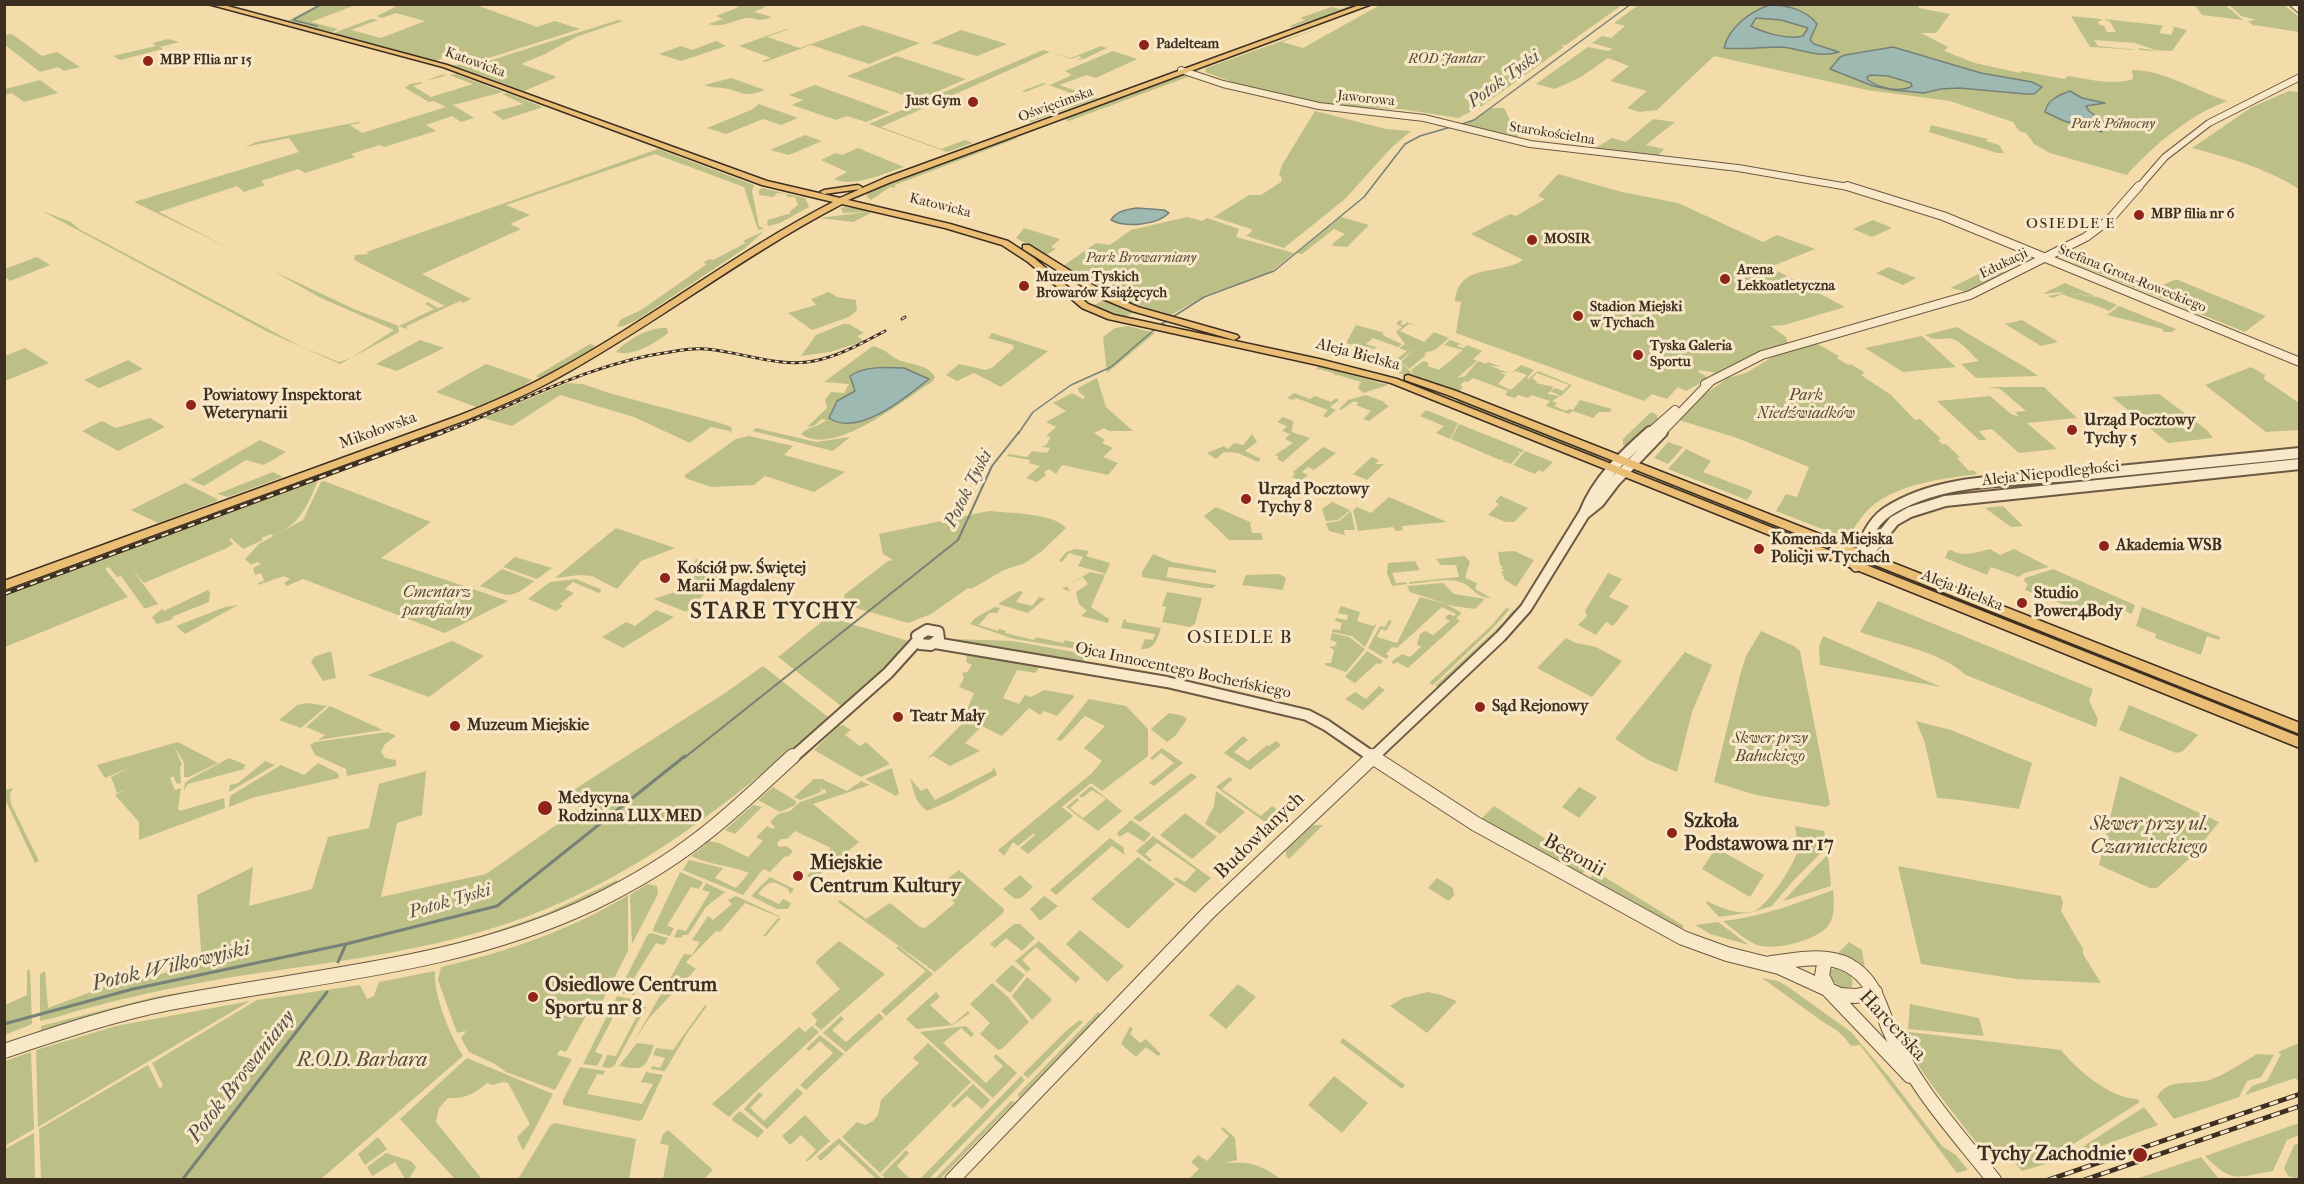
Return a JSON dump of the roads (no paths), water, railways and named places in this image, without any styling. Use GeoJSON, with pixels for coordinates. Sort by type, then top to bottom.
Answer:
{"type":"FeatureCollection","features":[{"type":"Feature","properties":{"kind":"main road","name":"Katowicka"},"geometry":{"type":"LineString","coordinates":[[211,4],[445,66],[765,183],[810,194],[840,198],[1005,243],[1031,260],[1085,306]]}},
{"type":"Feature","properties":{"kind":"main road","name":"Oświęcimska"},"geometry":{"type":"LineString","coordinates":[[840,198],[1369,4]]}},
{"type":"Feature","properties":{"kind":"main road","name":"Katowicka"},"geometry":{"type":"LineString","coordinates":[[723,168],[824,192],[840,198]]}},
{"type":"Feature","properties":{"kind":"main road"},"geometry":{"type":"LineString","coordinates":[[824,192],[866,187]]}},
{"type":"Feature","properties":{"kind":"main road"},"geometry":{"type":"LineString","coordinates":[[810,194],[818,202],[819,209],[864,204],[861,196],[866,187]]}},
{"type":"Feature","properties":{"kind":"main road","name":"Mikołowska"},"geometry":{"type":"LineString","coordinates":[[4,586],[462,418],[515,396],[595,352],[739,258],[840,198]]}},
{"type":"Feature","properties":{"kind":"main road","name":"Katowicka"},"geometry":{"type":"LineString","coordinates":[[864,204],[976,228],[1012,240],[1087,287],[1135,309]]}},
{"type":"Feature","properties":{"kind":"main road","name":"Aleja Bielska"},"geometry":{"type":"LineString","coordinates":[[1085,306],[1111,317],[1374,375],[1448,397]]}},
{"type":"Feature","properties":{"kind":"main road","name":"Aleja Bielska"},"geometry":{"type":"LineString","coordinates":[[1135,309],[1264,345],[1404,377],[1448,397],[1622,466],[2300,729]]}},
{"type":"Feature","properties":{"kind":"main road","name":"Aleja Bielska"},"geometry":{"type":"LineString","coordinates":[[1622,466],[1830,543],[1861,559],[2300,743]]}},
{"type":"Feature","properties":{"kind":"street"},"geometry":{"type":"LineString","coordinates":[[2292,4],[2300,10]]}},
{"type":"Feature","properties":{"kind":"street","name":"Jaworowa"},"geometry":{"type":"LineString","coordinates":[[1186,70],[1233,86],[1340,110],[1402,115],[1498,137]]}},
{"type":"Feature","properties":{"kind":"street","name":"Edukacji"},"geometry":{"type":"LineString","coordinates":[[1622,466],[1688,397],[1710,381],[1735,368],[1779,349],[1970,295],[2086,237],[2110,219],[2145,178],[2178,146],[2237,107],[2300,77]]}},
{"type":"Feature","properties":{"kind":"street","name":"Starokościelna"},"geometry":{"type":"LineString","coordinates":[[1498,137],[1602,154]]}},
{"type":"Feature","properties":{"kind":"street","name":"Stefana Grota-Roweckiego"},"geometry":{"type":"LineString","coordinates":[[1602,154],[1726,167],[1841,185],[1923,209],[2300,362]]}},
{"type":"Feature","properties":{"kind":"street","name":"Aleja Niepodległości"},"geometry":{"type":"LineString","coordinates":[[1861,559],[1864,542],[1878,519],[1900,504],[1924,495],[1971,486],[2300,453]]}},
{"type":"Feature","properties":{"kind":"street"},"geometry":{"type":"LineString","coordinates":[[2287,454],[2300,460]]}},
{"type":"Feature","properties":{"kind":"street"},"geometry":{"type":"LineString","coordinates":[[2253,457],[2250,459],[2252,462],[2262,468]]}},
{"type":"Feature","properties":{"kind":"street","name":"Aleja Niepodległości"},"geometry":{"type":"LineString","coordinates":[[1861,559],[1886,529],[1901,516],[1934,504],[1979,496],[2300,464]]}},
{"type":"Feature","properties":{"kind":"street","name":"Budowlanych"},"geometry":{"type":"LineString","coordinates":[[952,1179],[1209,912],[1471,665],[1522,613],[1553,567],[1584,514],[1599,502],[1622,466]]}},
{"type":"Feature","properties":{"kind":"street"},"geometry":{"type":"LineString","coordinates":[[2163,467],[2173,470],[2178,476]]}},
{"type":"Feature","properties":{"kind":"street"},"geometry":{"type":"LineString","coordinates":[[2132,469],[2131,474],[2141,480]]}},
{"type":"Feature","properties":{"kind":"street"},"geometry":{"type":"LineString","coordinates":[[2008,482],[2017,486],[2021,492]]}},
{"type":"Feature","properties":{"kind":"street"},"geometry":{"type":"LineString","coordinates":[[1971,486],[1971,491],[1979,496]]}},
{"type":"Feature","properties":{"kind":"street"},"geometry":{"type":"LineString","coordinates":[[1830,543],[1850,547],[1864,542]]}},
{"type":"Feature","properties":{"kind":"street","name":"Ojca Innocentego Bocheńskiego"},"geometry":{"type":"LineString","coordinates":[[4,1051],[75,1028],[168,1003],[392,967],[455,953],[506,939],[570,914],[626,887],[702,837],[888,673],[929,641],[1167,682],[1299,713],[1326,725],[1373,758]]}},
{"type":"Feature","properties":{"kind":"street","name":"Begonii"},"geometry":{"type":"LineString","coordinates":[[1373,758],[1476,824],[1676,934],[1716,951],[1768,963],[1830,992]]}},
{"type":"Feature","properties":{"kind":"street"},"geometry":{"type":"LineString","coordinates":[[1826,959],[1846,964],[1873,987],[1856,996],[1830,992],[1821,972],[1826,959]]}},
{"type":"Feature","properties":{"kind":"street","name":"Begonii"},"geometry":{"type":"LineString","coordinates":[[1768,963],[1826,959]]}},
{"type":"Feature","properties":{"kind":"street","name":"Harcerska"},"geometry":{"type":"LineString","coordinates":[[1873,987],[1894,1040],[1923,1089]]}},
{"type":"Feature","properties":{"kind":"street","name":"Harcerska"},"geometry":{"type":"LineString","coordinates":[[1830,992],[1923,1089],[1994,1179]]}},
{"type":"Feature","properties":{"kind":"water"},"geometry":{"type":"Polygon","coordinates":[[[1769,5],[1789,7],[1808,15],[1817,24],[1810,40],[1814,44],[1839,52],[1817,54],[1780,47],[1724,48],[1735,27],[1769,5]],[[1756,18],[1751,26],[1769,33],[1790,37],[1803,36],[1808,28],[1781,20],[1756,18]]]}},
{"type":"Feature","properties":{"kind":"water"},"geometry":{"type":"Polygon","coordinates":[[[1893,47],[1981,73],[2032,82],[2042,87],[2034,94],[1959,88],[1924,93],[1893,90],[1873,86],[1830,69],[1840,57],[1893,47]],[[1871,75],[1867,77],[1872,83],[1890,89],[1912,86],[1911,83],[1888,76],[1871,75]]]}},
{"type":"Feature","properties":{"kind":"water"},"geometry":{"type":"Polygon","coordinates":[[[2070,91],[2082,98],[2105,103],[2086,106],[2106,124],[2097,127],[2102,132],[2064,121],[2045,112],[2051,101],[2070,91]]]}},
{"type":"Feature","properties":{"kind":"water"},"geometry":{"type":"Polygon","coordinates":[[[1137,208],[1164,210],[1169,213],[1157,220],[1141,224],[1125,224],[1111,220],[1119,213],[1137,208]]]}},
{"type":"Feature","properties":{"kind":"water"},"geometry":{"type":"Polygon","coordinates":[[[904,368],[929,379],[895,405],[867,419],[854,423],[841,423],[829,418],[837,401],[855,391],[850,376],[869,369],[904,368]]]}},
{"type":"Feature","properties":{"kind":"waterway"},"geometry":{"type":"LineString","coordinates":[[317,26],[293,20],[322,4]]}},
{"type":"Feature","properties":{"kind":"waterway","name":"Potok Tyski"},"geometry":{"type":"LineString","coordinates":[[1459,125],[1474,120],[1631,4]]}},
{"type":"Feature","properties":{"kind":"waterway","name":"Potok Tyski"},"geometry":{"type":"LineString","coordinates":[[1160,325],[1204,297],[1274,271],[1364,197],[1405,144],[1420,136],[1451,127]]}},
{"type":"Feature","properties":{"kind":"waterway","name":"Potok Tyski"},"geometry":{"type":"LineString","coordinates":[[1018,434],[1033,412],[1071,385],[1111,367],[1155,329]]}},
{"type":"Feature","properties":{"kind":"waterway","name":"Potok Tyski"},"geometry":{"type":"LineString","coordinates":[[684,758],[958,540],[992,466],[1019,432]]}},
{"type":"Feature","properties":{"kind":"waterway","name":"Potok Tyski"},"geometry":{"type":"LineString","coordinates":[[346,944],[497,906],[685,756]]}},
{"type":"Feature","properties":{"kind":"waterway","name":"Potok Wilkowyjski"},"geometry":{"type":"LineString","coordinates":[[4,1024],[133,989],[346,944]]}},
{"type":"Feature","properties":{"kind":"waterway"},"geometry":{"type":"LineString","coordinates":[[338,962],[346,944]]}},
{"type":"Feature","properties":{"kind":"waterway","name":"Potok Browaniany"},"geometry":{"type":"LineString","coordinates":[[182,1180],[327,992]]}},
{"type":"Feature","properties":{"kind":"railway"},"geometry":{"type":"LineString","coordinates":[[439,434],[581,375],[640,358],[702,349],[800,363],[833,356],[885,331]]}},
{"type":"Feature","properties":{"kind":"railway"},"geometry":{"type":"LineString","coordinates":[[4,594],[443,432]]}},
{"type":"Feature","properties":{"kind":"railway"},"geometry":{"type":"LineString","coordinates":[[2048,1180],[2300,1094]]}},
{"type":"Feature","properties":{"kind":"railway"},"geometry":{"type":"LineString","coordinates":[[2084,1180],[2300,1106]]}},
{"type":"Feature","properties":{"kind":"place","name":"Padelteam"},"geometry":{"type":"Point","coordinates":[1144,45]}},
{"type":"Feature","properties":{"kind":"place","name":"MBP FIlia nr 15"},"geometry":{"type":"Point","coordinates":[148,61]}},
{"type":"Feature","properties":{"kind":"place","name":"Just Gym"},"geometry":{"type":"Point","coordinates":[973,102]}},
{"type":"Feature","properties":{"kind":"place","name":"MBP filia nr 6"},"geometry":{"type":"Point","coordinates":[2139,215]}},
{"type":"Feature","properties":{"kind":"place","name":"MOSIR"},"geometry":{"type":"Point","coordinates":[1532,240]}},
{"type":"Feature","properties":{"kind":"place","name":"Arena Lekkoatletyczna"},"geometry":{"type":"Point","coordinates":[1725,279]}},
{"type":"Feature","properties":{"kind":"place","name":"Muzeum Tyskich Browarów Książęcych"},"geometry":{"type":"Point","coordinates":[1024,286]}},
{"type":"Feature","properties":{"kind":"place","name":"Stadion Miejski w Tychach"},"geometry":{"type":"Point","coordinates":[1578,316]}},
{"type":"Feature","properties":{"kind":"place","name":"Tyska Galeria Sportu"},"geometry":{"type":"Point","coordinates":[1638,355]}},
{"type":"Feature","properties":{"kind":"place","name":"Powiatowy Inspektorat Weterynarii"},"geometry":{"type":"Point","coordinates":[191,405]}},
{"type":"Feature","properties":{"kind":"place","name":"Urząd Pocztowy Tychy 5"},"geometry":{"type":"Point","coordinates":[2072,430]}},
{"type":"Feature","properties":{"kind":"place","name":"Urząd Pocztowy Tychy 8"},"geometry":{"type":"Point","coordinates":[1246,499]}},
{"type":"Feature","properties":{"kind":"place","name":"Akademia WSB"},"geometry":{"type":"Point","coordinates":[2104,546]}},
{"type":"Feature","properties":{"kind":"place","name":"Komenda Miejska Policji w Tychach"},"geometry":{"type":"Point","coordinates":[1759,549]}},
{"type":"Feature","properties":{"kind":"place","name":"Kościół pw. Świętej Marii Magdaleny"},"geometry":{"type":"Point","coordinates":[665,578]}},
{"type":"Feature","properties":{"kind":"place","name":"Studio Power4Body"},"geometry":{"type":"Point","coordinates":[2022,603]}},
{"type":"Feature","properties":{"kind":"place","name":"Sąd Rejonowy"},"geometry":{"type":"Point","coordinates":[1480,707]}},
{"type":"Feature","properties":{"kind":"place","name":"Teatr Mały"},"geometry":{"type":"Point","coordinates":[898,717]}},
{"type":"Feature","properties":{"kind":"place","name":"Muzeum Miejskie"},"geometry":{"type":"Point","coordinates":[455,726]}},
{"type":"Feature","properties":{"kind":"place","name":"Medycyna Rodzinna LUX MED"},"geometry":{"type":"Point","coordinates":[545,808]}},
{"type":"Feature","properties":{"kind":"place","name":"Szkoła Podstawowa nr 17"},"geometry":{"type":"Point","coordinates":[1672,833]}},
{"type":"Feature","properties":{"kind":"place","name":"Miejskie Centrum Kultury"},"geometry":{"type":"Point","coordinates":[798,876]}},
{"type":"Feature","properties":{"kind":"place","name":"Osiedlowe Centrum Sportu nr 8"},"geometry":{"type":"Point","coordinates":[533,997]}},
{"type":"Feature","properties":{"kind":"place","name":"Tychy Zachodnie"},"geometry":{"type":"Point","coordinates":[2140,1155]}},
{"type":"Feature","properties":{"kind":"district","name":"OSIEDLE E"},"geometry":{"type":"Point","coordinates":[2071,224]}},
{"type":"Feature","properties":{"kind":"district","name":"STARE TYCHY"},"geometry":{"type":"Point","coordinates":[774,613]}},
{"type":"Feature","properties":{"kind":"district","name":"OSIEDLE B"},"geometry":{"type":"Point","coordinates":[1240,639]}},
{"type":"Feature","properties":{"kind":"park label","name":"ROD Jantar"},"geometry":{"type":"Point","coordinates":[1446,60]}},
{"type":"Feature","properties":{"kind":"park label","name":"Park Północny"},"geometry":{"type":"Point","coordinates":[2113,125]}},
{"type":"Feature","properties":{"kind":"park label","name":"Park Browarniany"},"geometry":{"type":"Point","coordinates":[1141,259]}},
{"type":"Feature","properties":{"kind":"park label","name":"Park Niedźwiadków"},"geometry":{"type":"Point","coordinates":[1806,405]}},
{"type":"Feature","properties":{"kind":"park label","name":"Cmentarz parafialny"},"geometry":{"type":"Point","coordinates":[437,602]}},
{"type":"Feature","properties":{"kind":"park label","name":"Skwer przy Bałuckiego"},"geometry":{"type":"Point","coordinates":[1770,748]}},
{"type":"Feature","properties":{"kind":"park label","name":"Skwer przy ul. Czarnieckiego"},"geometry":{"type":"Point","coordinates":[2149,836]}},
{"type":"Feature","properties":{"kind":"park label","name":"R.O.D. Barbara"},"geometry":{"type":"Point","coordinates":[362,1061]}}]}
